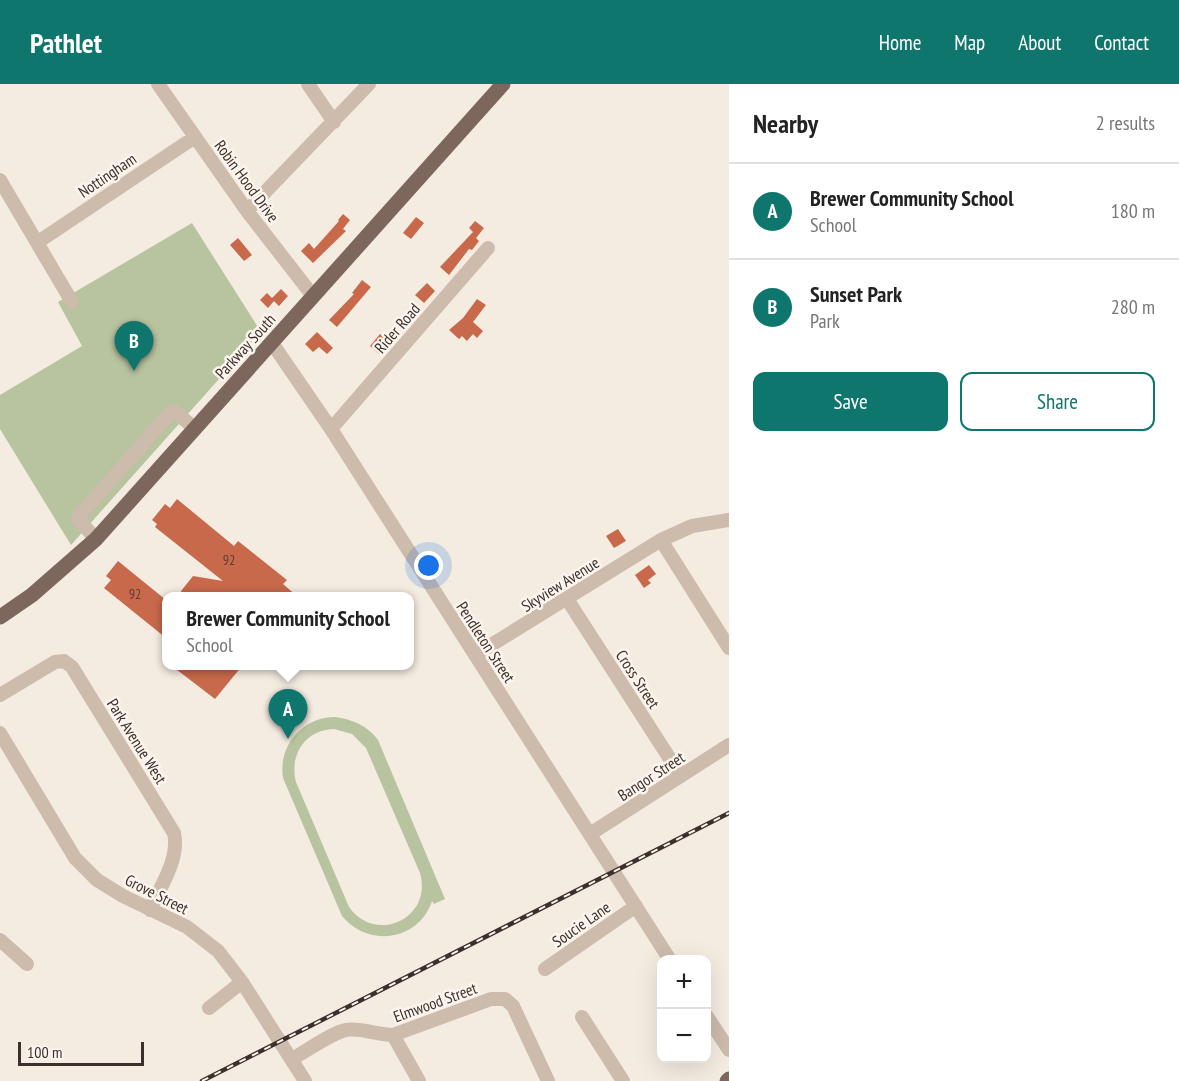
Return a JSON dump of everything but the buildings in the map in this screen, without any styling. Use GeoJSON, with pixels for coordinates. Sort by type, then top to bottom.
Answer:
{"type":"FeatureCollection","features":[{"type":"Feature","properties":{"kind":"main road","name":"Parkway South"},"geometry":{"type":"LineString","coordinates":[[0,617],[32,595],[96,539],[503,84]]}},
{"type":"Feature","properties":{"kind":"street","name":"Robin Hood Drive"},"geometry":{"type":"LineString","coordinates":[[158,84],[247,211],[313,296]]}},
{"type":"Feature","properties":{"kind":"street"},"geometry":{"type":"LineString","coordinates":[[308,84],[334,122]]}},
{"type":"Feature","properties":{"kind":"street"},"geometry":{"type":"LineString","coordinates":[[247,211],[369,84]]}},
{"type":"Feature","properties":{"kind":"street","name":"Nottingham"},"geometry":{"type":"LineString","coordinates":[[38,242],[195,137]]}},
{"type":"Feature","properties":{"kind":"street"},"geometry":{"type":"LineString","coordinates":[[0,180],[72,302]]}},
{"type":"Feature","properties":{"kind":"street","name":"Rider Road"},"geometry":{"type":"LineString","coordinates":[[331,429],[488,248]]}},
{"type":"Feature","properties":{"kind":"street","name":"Pendleton Street"},"geometry":{"type":"LineString","coordinates":[[272,343],[331,429],[667,955]]}},
{"type":"Feature","properties":{"kind":"street"},"geometry":{"type":"LineString","coordinates":[[96,539],[78,519],[80,515],[169,414],[173,411],[177,412],[194,428]]}},
{"type":"Feature","properties":{"kind":"street","name":"Skyview Avenue"},"geometry":{"type":"LineString","coordinates":[[475,656],[661,540],[693,526],[729,520]]}},
{"type":"Feature","properties":{"kind":"street"},"geometry":{"type":"LineString","coordinates":[[661,540],[729,648]]}},
{"type":"Feature","properties":{"kind":"street","name":"Cross Street"},"geometry":{"type":"LineString","coordinates":[[567,599],[681,776]]}},
{"type":"Feature","properties":{"kind":"street","name":"Park Avenue West"},"geometry":{"type":"LineString","coordinates":[[0,695],[55,662],[64,661],[72,667],[174,833],[177,844],[174,856],[150,910]]}},
{"type":"Feature","properties":{"kind":"street","name":"Grove Street"},"geometry":{"type":"LineString","coordinates":[[0,733],[75,858],[97,880],[150,910],[187,927],[218,951],[242,982],[305,1081]]}},
{"type":"Feature","properties":{"kind":"street","name":"Bangor Street"},"geometry":{"type":"LineString","coordinates":[[590,834],[729,746]]}},
{"type":"Feature","properties":{"kind":"street","name":"Soucie Lane"},"geometry":{"type":"LineString","coordinates":[[545,969],[636,906]]}},
{"type":"Feature","properties":{"kind":"street"},"geometry":{"type":"LineString","coordinates":[[0,940],[27,964]]}},
{"type":"Feature","properties":{"kind":"street"},"geometry":{"type":"LineString","coordinates":[[208,1008],[242,982]]}},
{"type":"Feature","properties":{"kind":"street","name":"Elmwood Street"},"geometry":{"type":"LineString","coordinates":[[292,1059],[345,1030],[363,1030],[377,1035],[393,1035],[491,999],[505,999],[513,1006],[548,1081]]}},
{"type":"Feature","properties":{"kind":"street"},"geometry":{"type":"LineString","coordinates":[[582,1017],[623,1081]]}},
{"type":"Feature","properties":{"kind":"street"},"geometry":{"type":"LineString","coordinates":[[711,1023],[729,1050]]}},
{"type":"Feature","properties":{"kind":"street"},"geometry":{"type":"LineString","coordinates":[[393,1035],[419,1081]]}},
{"type":"Feature","properties":{"kind":"green space"},"geometry":{"type":"Polygon","coordinates":[[[192,223],[261,332],[71,545],[0,429],[0,395],[82,346],[58,302],[192,223]]]}},
{"type":"Feature","properties":{"kind":"green space"},"geometry":{"type":"Polygon","coordinates":[[[335,717],[353,721],[364,727],[378,740],[445,899],[434,904],[432,901],[416,925],[405,932],[392,936],[365,933],[342,916],[283,778],[284,755],[295,736],[312,722],[335,717]],[[334,729],[324,730],[307,739],[297,754],[294,772],[296,782],[349,907],[360,918],[373,924],[387,925],[400,921],[410,914],[418,903],[422,889],[420,873],[366,748],[352,734],[334,729]]]}},
{"type":"Feature","properties":{"kind":"railway"},"geometry":{"type":"LineString","coordinates":[[202,1081],[729,813]]}},
{"type":"Feature","properties":{"kind":"place","name":"Sunset Park"},"geometry":{"type":"Point","coordinates":[134,371]}},
{"type":"Feature","properties":{"kind":"place","name":"Brewer Community School"},"geometry":{"type":"Point","coordinates":[288,739]}}]}
